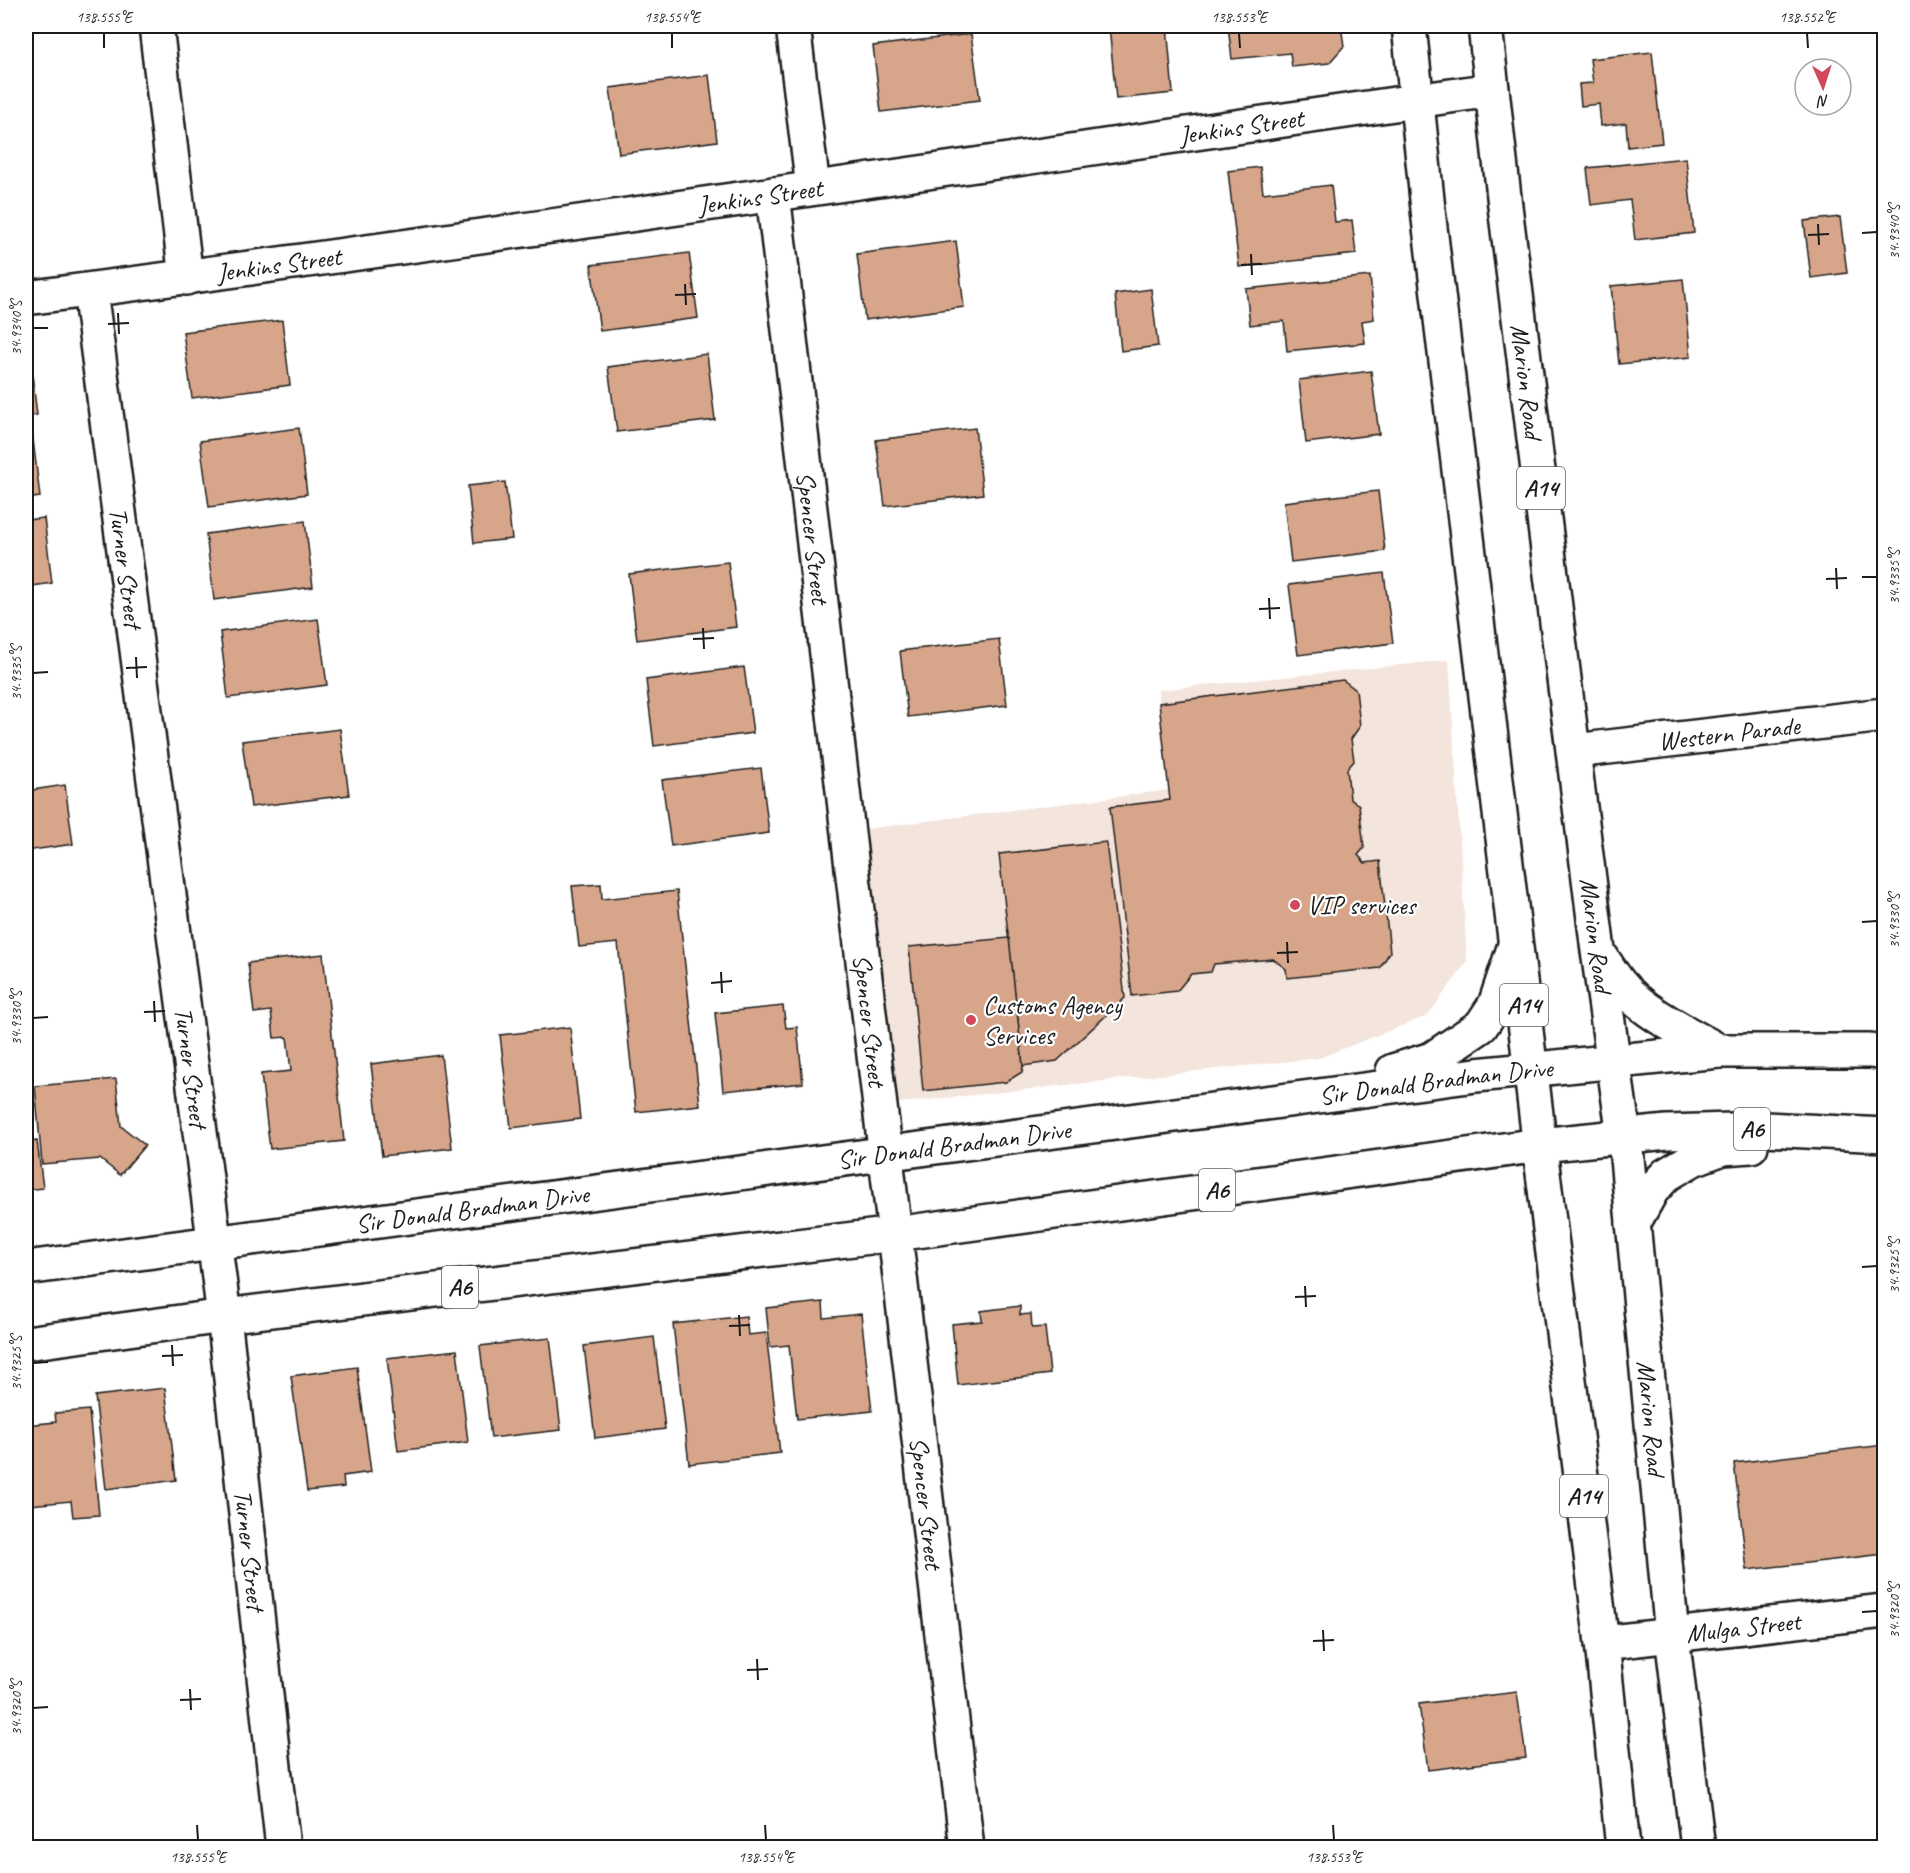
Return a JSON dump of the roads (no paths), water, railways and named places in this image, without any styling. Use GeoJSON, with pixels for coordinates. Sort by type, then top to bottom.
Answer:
{"type":"FeatureCollection","features":[{"type":"Feature","properties":{"kind":"main road"},"geometry":{"type":"LineString","coordinates":[[156,26],[186,278]]}},
{"type":"Feature","properties":{"kind":"main road"},"geometry":{"type":"LineString","coordinates":[[793,26],[813,188]]}},
{"type":"Feature","properties":{"kind":"main road","name":"A14"},"geometry":{"type":"LineString","coordinates":[[1409,26],[1431,231],[1540,1145],[1602,1643],[1623,1848]]}},
{"type":"Feature","properties":{"kind":"main road","name":"Marion Road"},"geometry":{"type":"LineString","coordinates":[[1485,26],[1505,206],[1598,951],[1624,1136],[1672,1636],[1698,1848]]}},
{"type":"Feature","properties":{"kind":"main road","name":"Jenkins Street"},"geometry":{"type":"LineString","coordinates":[[26,298],[186,278],[1492,90]]}},
{"type":"Feature","properties":{"kind":"main road","name":"Spencer Street"},"geometry":{"type":"LineString","coordinates":[[773,194],[967,1848]]}},
{"type":"Feature","properties":{"kind":"main road","name":"Turner Street"},"geometry":{"type":"LineString","coordinates":[[90,290],[224,1316],[283,1848]]}},
{"type":"Feature","properties":{"kind":"main road","name":"Western Parade"},"geometry":{"type":"LineString","coordinates":[[1574,751],[1884,715]]}},
{"type":"Feature","properties":{"kind":"main road"},"geometry":{"type":"LineString","coordinates":[[1308,1097],[1432,1059],[1481,1026],[1495,1005],[1516,940]]}},
{"type":"Feature","properties":{"kind":"main road"},"geometry":{"type":"LineString","coordinates":[[1598,951],[1619,984],[1638,1001],[1661,1018],[1719,1051]]}},
{"type":"Feature","properties":{"kind":"main road","name":"Sir Donald Bradman Drive"},"geometry":{"type":"LineString","coordinates":[[26,1269],[1531,1069],[1719,1051],[1870,1051],[1884,1053]]}},
{"type":"Feature","properties":{"kind":"main road","name":"A6"},"geometry":{"type":"LineString","coordinates":[[26,1343],[224,1316],[895,1234],[1540,1145],[1667,1132],[1765,1129],[1882,1135]]}},
{"type":"Feature","properties":{"kind":"main road"},"geometry":{"type":"LineString","coordinates":[[1633,1224],[1652,1190],[1666,1175],[1703,1155],[1723,1148],[1882,1135]]}},
{"type":"Feature","properties":{"kind":"main road","name":"Mulga Street"},"geometry":{"type":"LineString","coordinates":[[1602,1643],[1884,1611]]}},
{"type":"Feature","properties":{"kind":"place","name":"VIP services"},"geometry":{"type":"Point","coordinates":[1295,905]}},
{"type":"Feature","properties":{"kind":"place","name":"Customs Agency Services"},"geometry":{"type":"Point","coordinates":[971,1020]}}]}
